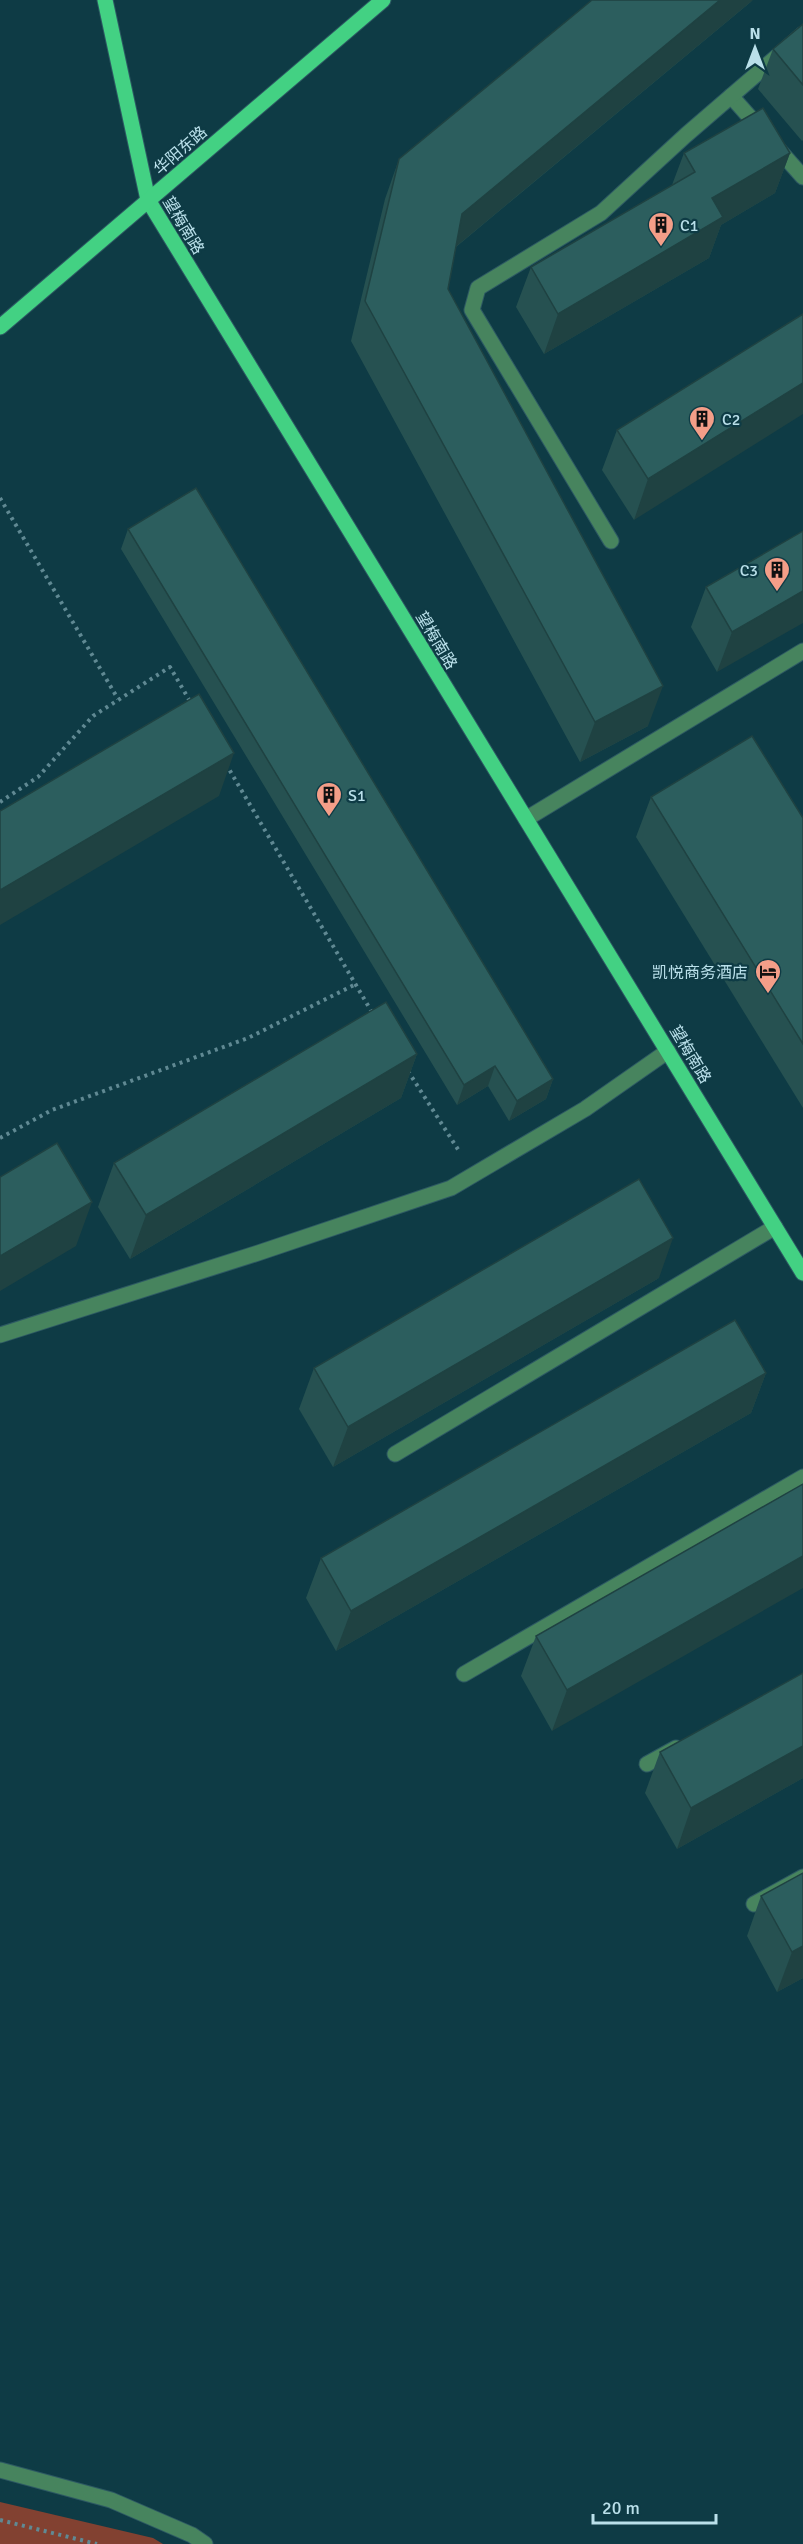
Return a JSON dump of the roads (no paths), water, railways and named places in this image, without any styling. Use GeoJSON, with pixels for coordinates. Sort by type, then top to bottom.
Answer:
{"type":"FeatureCollection","features":[{"type":"Feature","properties":{"kind":"main road","name":"望梅南路"},"geometry":{"type":"LineString","coordinates":[[105,0],[148,200],[803,1273]]}},
{"type":"Feature","properties":{"kind":"main road","name":"华阳东路"},"geometry":{"type":"LineString","coordinates":[[0,327],[383,0]]}},
{"type":"Feature","properties":{"kind":"street"},"geometry":{"type":"LineString","coordinates":[[611,541],[472,310],[478,288],[601,213],[803,34]]}},
{"type":"Feature","properties":{"kind":"street"},"geometry":{"type":"LineString","coordinates":[[731,96],[803,177]]}},
{"type":"Feature","properties":{"kind":"street"},"geometry":{"type":"LineString","coordinates":[[526,819],[803,651]]}},
{"type":"Feature","properties":{"kind":"street"},"geometry":{"type":"LineString","coordinates":[[0,1335],[281,1246],[451,1188],[585,1109],[668,1051]]}},
{"type":"Feature","properties":{"kind":"street"},"geometry":{"type":"LineString","coordinates":[[395,1454],[775,1227]]}},
{"type":"Feature","properties":{"kind":"street"},"geometry":{"type":"LineString","coordinates":[[464,1674],[803,1478]]}},
{"type":"Feature","properties":{"kind":"street"},"geometry":{"type":"LineString","coordinates":[[647,1764],[688,1741]]}},
{"type":"Feature","properties":{"kind":"street"},"geometry":{"type":"LineString","coordinates":[[754,1904],[803,1877]]}},
{"type":"Feature","properties":{"kind":"street"},"geometry":{"type":"LineString","coordinates":[[0,2470],[111,2500],[192,2535],[205,2544]]}},
{"type":"Feature","properties":{"kind":"place","name":"C1"},"geometry":{"type":"Point","coordinates":[661,248]}},
{"type":"Feature","properties":{"kind":"place","name":"C2"},"geometry":{"type":"Point","coordinates":[702,442]}},
{"type":"Feature","properties":{"kind":"place","name":"C3"},"geometry":{"type":"Point","coordinates":[777,593]}},
{"type":"Feature","properties":{"kind":"place","name":"S1"},"geometry":{"type":"Point","coordinates":[329,818]}},
{"type":"Feature","properties":{"kind":"place","name":"凯悦商务酒店"},"geometry":{"type":"Point","coordinates":[768,995]}}]}
